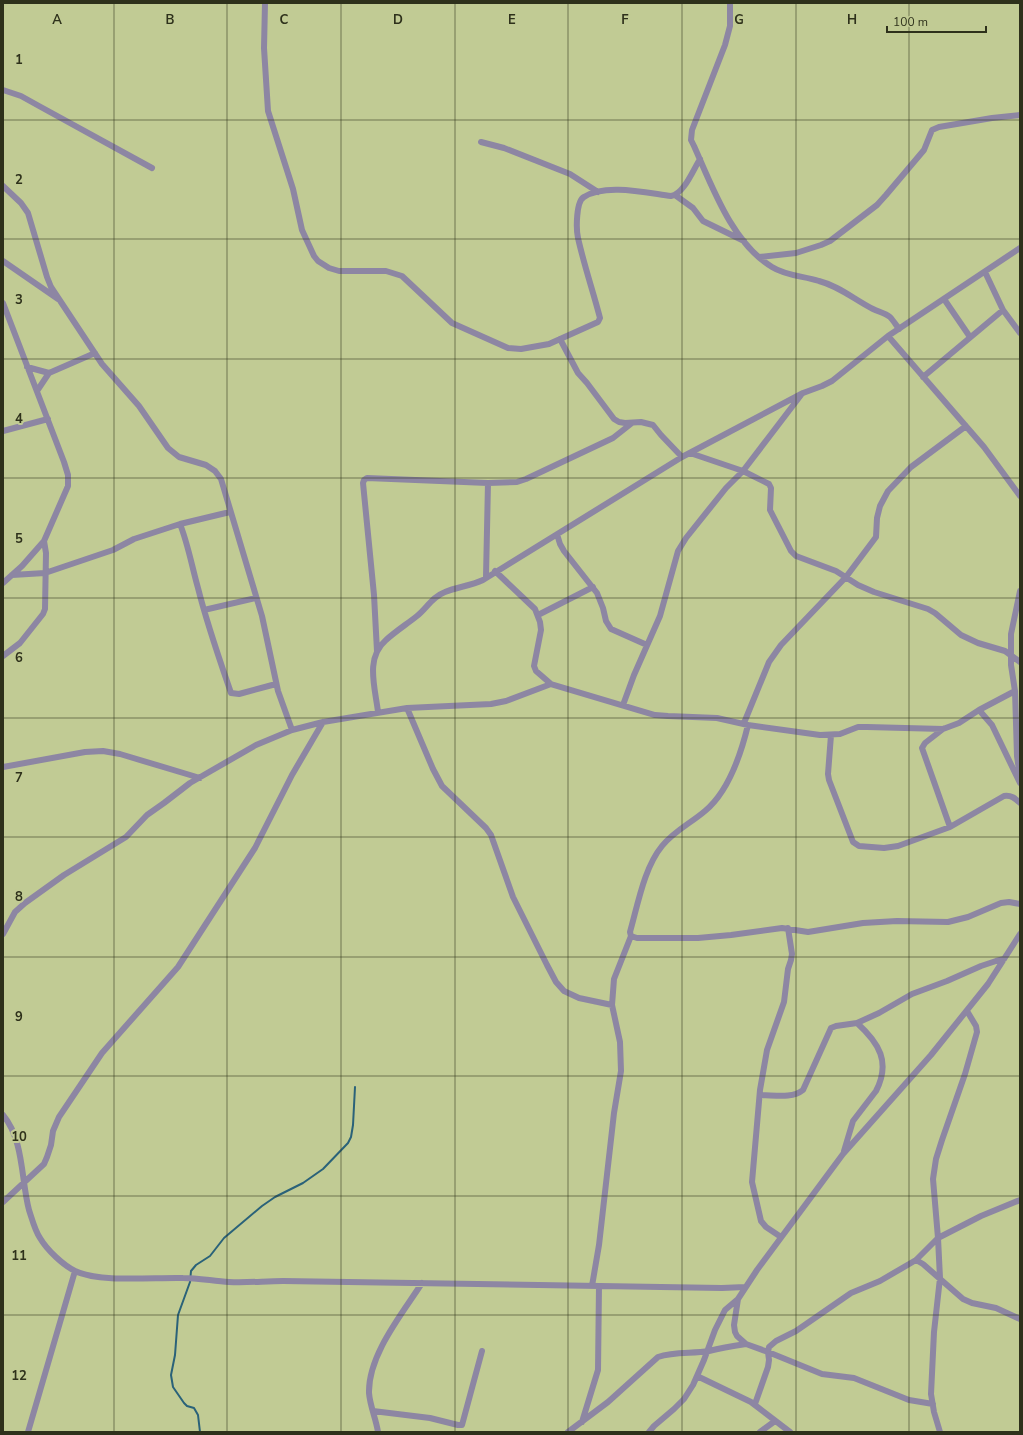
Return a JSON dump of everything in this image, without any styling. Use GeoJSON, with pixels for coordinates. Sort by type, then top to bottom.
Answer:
{"type":"FeatureCollection","features":[{"type":"Feature","properties":{"kind":"street"},"geometry":{"type":"LineString","coordinates":[[265,3],[264,48],[268,111],[293,189],[302,230],[314,256],[318,261],[329,268],[339,271],[386,271],[402,276],[452,323],[508,348],[526,348],[549,344],[596,324],[600,318],[578,237],[578,205],[583,197],[598,192],[612,190],[671,196],[675,195],[681,192],[700,159]]}},
{"type":"Feature","properties":{"kind":"street"},"geometry":{"type":"LineString","coordinates":[[730,3],[730,26],[725,45],[692,130],[691,140],[723,210],[745,242],[758,257],[779,271],[819,280],[842,290],[873,309],[890,317],[899,329]]}},
{"type":"Feature","properties":{"kind":"street"},"geometry":{"type":"LineString","coordinates":[[3,90],[21,96],[46,109],[152,168]]}},
{"type":"Feature","properties":{"kind":"street"},"geometry":{"type":"LineString","coordinates":[[758,257],[796,253],[830,241],[882,200],[924,150],[932,130],[939,127],[984,119],[1020,115]]}},
{"type":"Feature","properties":{"kind":"street"},"geometry":{"type":"LineString","coordinates":[[481,142],[504,148],[570,174],[598,192]]}},
{"type":"Feature","properties":{"kind":"street"},"geometry":{"type":"LineString","coordinates":[[3,186],[21,203],[28,213],[47,276],[59,300],[102,364],[139,406],[168,448],[179,457],[206,465],[215,470],[221,479],[256,598],[276,684],[292,730]]}},
{"type":"Feature","properties":{"kind":"street"},"geometry":{"type":"LineString","coordinates":[[675,195],[693,208],[703,221],[745,242]]}},
{"type":"Feature","properties":{"kind":"street"},"geometry":{"type":"LineString","coordinates":[[378,712],[372,668],[374,655],[385,640],[422,612],[435,598],[445,592],[478,582],[682,457],[803,392],[832,381],[888,336],[1020,248]]}},
{"type":"Feature","properties":{"kind":"street"},"geometry":{"type":"LineString","coordinates":[[3,261],[59,300]]}},
{"type":"Feature","properties":{"kind":"street"},"geometry":{"type":"LineString","coordinates":[[985,272],[1003,310],[1020,333]]}},
{"type":"Feature","properties":{"kind":"street"},"geometry":{"type":"LineString","coordinates":[[944,299],[970,337]]}},
{"type":"Feature","properties":{"kind":"street"},"geometry":{"type":"LineString","coordinates":[[3,303],[68,475],[68,486],[44,541],[22,566],[3,583]]}},
{"type":"Feature","properties":{"kind":"street"},"geometry":{"type":"LineString","coordinates":[[923,377],[1003,310]]}},
{"type":"Feature","properties":{"kind":"street"},"geometry":{"type":"LineString","coordinates":[[888,336],[984,447],[1020,496]]}},
{"type":"Feature","properties":{"kind":"street"},"geometry":{"type":"LineString","coordinates":[[560,339],[578,373],[614,418],[619,422],[642,422],[653,425],[682,457]]}},
{"type":"Feature","properties":{"kind":"street"},"geometry":{"type":"LineString","coordinates":[[37,391],[49,373],[95,353]]}},
{"type":"Feature","properties":{"kind":"street"},"geometry":{"type":"LineString","coordinates":[[27,367],[49,373]]}},
{"type":"Feature","properties":{"kind":"street"},"geometry":{"type":"LineString","coordinates":[[623,705],[634,675],[660,616],[678,551],[686,538],[726,488],[743,471],[803,392]]}},
{"type":"Feature","properties":{"kind":"street"},"geometry":{"type":"LineString","coordinates":[[3,431],[48,419]]}},
{"type":"Feature","properties":{"kind":"street"},"geometry":{"type":"LineString","coordinates":[[377,651],[374,595],[363,483],[364,480],[367,478],[488,483],[517,482],[613,438],[632,423]]}},
{"type":"Feature","properties":{"kind":"street"},"geometry":{"type":"LineString","coordinates":[[592,1286],[599,1245],[613,1121],[621,1071],[620,1042],[612,1006],[614,979],[632,936],[630,932],[649,868],[662,846],[678,831],[705,811],[718,798],[742,748],[746,724],[769,662],[781,645],[846,577],[876,537],[877,518],[880,506],[888,491],[910,467],[966,426]]}},
{"type":"Feature","properties":{"kind":"street"},"geometry":{"type":"LineString","coordinates":[[690,453],[743,471],[769,484],[770,510],[791,551],[796,556],[826,566],[874,592],[928,609],[966,638],[1005,651],[1020,662]]}},
{"type":"Feature","properties":{"kind":"street"},"geometry":{"type":"LineString","coordinates":[[486,577],[488,483]]}},
{"type":"Feature","properties":{"kind":"street"},"geometry":{"type":"LineString","coordinates":[[12,575],[46,573],[113,550],[134,539],[180,524],[230,512]]}},
{"type":"Feature","properties":{"kind":"street"},"geometry":{"type":"LineString","coordinates":[[180,524],[185,535],[204,610],[232,693],[238,694],[276,684]]}},
{"type":"Feature","properties":{"kind":"street"},"geometry":{"type":"LineString","coordinates":[[557,534],[564,551],[593,587],[603,608],[606,621],[612,629],[647,645]]}},
{"type":"Feature","properties":{"kind":"street"},"geometry":{"type":"LineString","coordinates":[[3,656],[20,643],[43,614],[46,604],[46,553],[44,541]]}},
{"type":"Feature","properties":{"kind":"street"},"geometry":{"type":"LineString","coordinates":[[495,571],[535,609],[538,615],[541,630],[534,666],[536,671],[551,684],[655,714],[717,718],[746,724],[831,735],[840,734],[858,727],[943,729]]}},
{"type":"Feature","properties":{"kind":"street"},"geometry":{"type":"LineString","coordinates":[[538,615],[593,587]]}},
{"type":"Feature","properties":{"kind":"street"},"geometry":{"type":"LineString","coordinates":[[1020,591],[1012,627],[1011,655],[1015,691],[1017,756],[1020,777]]}},
{"type":"Feature","properties":{"kind":"street"},"geometry":{"type":"LineString","coordinates":[[204,610],[256,598]]}},
{"type":"Feature","properties":{"kind":"street"},"geometry":{"type":"LineString","coordinates":[[3,934],[15,912],[25,903],[64,874],[126,837],[146,814],[200,778],[256,745],[292,730],[336,719],[407,708],[491,704],[506,701],[551,684]]}},
{"type":"Feature","properties":{"kind":"street"},"geometry":{"type":"LineString","coordinates":[[950,827],[922,748],[923,745],[943,729],[959,723],[979,710],[1015,691]]}},
{"type":"Feature","properties":{"kind":"street"},"geometry":{"type":"LineString","coordinates":[[407,708],[433,769],[442,786],[486,828],[491,835],[513,897],[556,982],[564,991],[579,998],[612,1006]]}},
{"type":"Feature","properties":{"kind":"street"},"geometry":{"type":"LineString","coordinates":[[979,710],[992,725],[1020,783]]}},
{"type":"Feature","properties":{"kind":"street"},"geometry":{"type":"LineString","coordinates":[[3,1202],[44,1164],[49,1151],[53,1131],[59,1117],[102,1053],[178,967],[255,848],[292,775],[322,722]]}},
{"type":"Feature","properties":{"kind":"street"},"geometry":{"type":"LineString","coordinates":[[831,735],[828,774],[829,780],[853,842],[856,844],[891,848],[950,827],[1004,796],[1015,798],[1020,803]]}},
{"type":"Feature","properties":{"kind":"street"},"geometry":{"type":"LineString","coordinates":[[3,767],[85,752],[103,751],[120,754],[200,778]]}},
{"type":"Feature","properties":{"kind":"street"},"geometry":{"type":"LineString","coordinates":[[632,936],[637,938],[698,938],[782,928],[813,931],[897,921],[948,922],[968,917],[1002,903],[1009,902],[1020,904]]}},
{"type":"Feature","properties":{"kind":"street"},"geometry":{"type":"LineString","coordinates":[[782,1237],[763,1225],[761,1221],[753,1188],[753,1176],[760,1095],[767,1050],[784,1002],[788,969],[792,954],[788,928]]}},
{"type":"Feature","properties":{"kind":"street"},"geometry":{"type":"LineString","coordinates":[[650,1432],[654,1426],[684,1399],[697,1376],[722,1316],[728,1307],[738,1299],[745,1287],[843,1154],[931,1055],[967,1011],[988,984],[1020,934]]}},
{"type":"Feature","properties":{"kind":"street"},"geometry":{"type":"LineString","coordinates":[[760,1095],[792,1096],[803,1090],[830,1028],[857,1023],[880,1013],[912,994],[981,966],[1004,959]]}},
{"type":"Feature","properties":{"kind":"street"},"geometry":{"type":"LineString","coordinates":[[940,1432],[934,1412],[931,1377],[940,1278],[933,1179],[936,1159],[949,1118],[966,1074],[977,1032],[976,1026],[967,1011]]}},
{"type":"Feature","properties":{"kind":"street"},"geometry":{"type":"LineString","coordinates":[[843,1154],[851,1126],[880,1085],[883,1070],[880,1052],[875,1041],[870,1034],[857,1023]]}},
{"type":"Feature","properties":{"kind":"street"},"geometry":{"type":"LineString","coordinates":[[3,1115],[11,1126],[14,1135],[25,1181],[29,1209],[40,1238],[53,1254],[75,1271],[94,1276],[183,1278],[230,1282],[283,1280],[722,1288],[745,1287]]}},
{"type":"Feature","properties":{"kind":"street"},"geometry":{"type":"LineString","coordinates":[[755,1404],[770,1360],[768,1352],[769,1347],[776,1341],[796,1331],[851,1293],[880,1281],[916,1260],[938,1238],[980,1216],[1020,1200]]}},
{"type":"Feature","properties":{"kind":"street"},"geometry":{"type":"LineString","coordinates":[[916,1260],[924,1264],[963,1299],[972,1303],[996,1308],[1020,1319]]}},
{"type":"Feature","properties":{"kind":"street"},"geometry":{"type":"LineString","coordinates":[[28,1432],[75,1271]]}},
{"type":"Feature","properties":{"kind":"street"},"geometry":{"type":"LineString","coordinates":[[378,1432],[369,1394],[370,1374],[388,1336],[422,1283]]}},
{"type":"Feature","properties":{"kind":"street"},"geometry":{"type":"LineString","coordinates":[[582,1422],[598,1370],[599,1286]]}},
{"type":"Feature","properties":{"kind":"street"},"geometry":{"type":"LineString","coordinates":[[738,1299],[734,1325],[735,1332],[737,1336],[746,1344],[822,1374],[854,1378],[909,1400],[933,1404]]}},
{"type":"Feature","properties":{"kind":"street"},"geometry":{"type":"LineString","coordinates":[[568,1432],[608,1402],[658,1357],[668,1353],[708,1351],[746,1344]]}},
{"type":"Feature","properties":{"kind":"street"},"geometry":{"type":"LineString","coordinates":[[373,1411],[430,1418],[462,1425],[482,1352]]}},
{"type":"Feature","properties":{"kind":"street"},"geometry":{"type":"LineString","coordinates":[[697,1376],[755,1404],[790,1432]]}},
{"type":"Feature","properties":{"kind":"street"},"geometry":{"type":"LineString","coordinates":[[760,1432],[775,1421]]}},
{"type":"Feature","properties":{"kind":"waterway"},"geometry":{"type":"LineString","coordinates":[[200,1432],[198,1415],[194,1408],[187,1406],[184,1403],[173,1387],[171,1375],[175,1355],[178,1315],[190,1282],[191,1271],[196,1265],[210,1256],[224,1238],[262,1206],[275,1197],[303,1183],[323,1169],[348,1143],[351,1137],[353,1125],[355,1087]]}}]}
